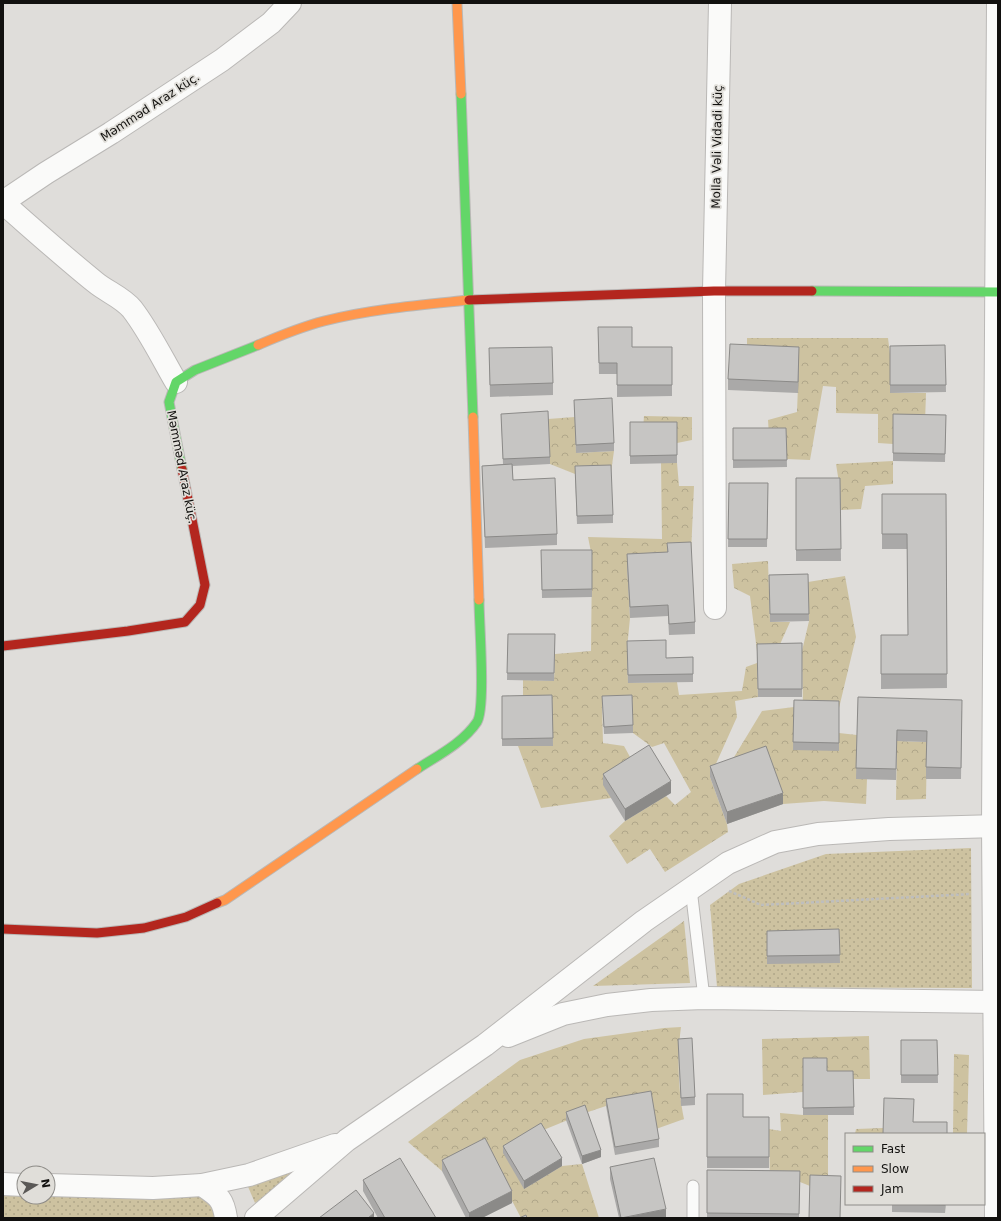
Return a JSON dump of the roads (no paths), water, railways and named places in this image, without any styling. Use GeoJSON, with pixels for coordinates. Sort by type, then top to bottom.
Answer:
{"type":"FeatureCollection","features":[{"type":"Feature","properties":{"kind":"street","name":"Məmməd Araz küç."},"geometry":{"type":"LineString","coordinates":[[3,203],[46,173],[111,133],[222,60],[271,23],[290,3]]}},
{"type":"Feature","properties":{"kind":"street"},"geometry":{"type":"LineString","coordinates":[[3,929],[97,933],[144,928],[186,918],[225,900],[463,738],[478,721],[482,699],[469,300],[457,3]]}},
{"type":"Feature","properties":{"kind":"street","name":"Molla Vəli Vidadi küç"},"geometry":{"type":"LineString","coordinates":[[715,608],[714,291],[720,3]]}},
{"type":"Feature","properties":{"kind":"street"},"geometry":{"type":"LineString","coordinates":[[996,1218],[998,3]]}},
{"type":"Feature","properties":{"kind":"street"},"geometry":{"type":"LineString","coordinates":[[3,203],[95,282],[121,298],[132,309],[176,382],[195,370],[286,333],[324,321],[367,312],[469,300],[714,291],[997,292]]}},
{"type":"Feature","properties":{"kind":"street","name":"Məmməd Araz küç."},"geometry":{"type":"LineString","coordinates":[[3,646],[128,631],[185,622],[200,605],[205,585],[169,402],[176,382]]}},
{"type":"Feature","properties":{"kind":"street"},"geometry":{"type":"LineString","coordinates":[[256,1218],[348,1140],[485,1045],[644,922],[728,863],[775,842],[818,834],[889,829],[996,826]]}},
{"type":"Feature","properties":{"kind":"street"},"geometry":{"type":"LineString","coordinates":[[485,1045],[563,1014],[607,1005],[651,1000],[704,998],[996,1002]]}},
{"type":"Feature","properties":{"kind":"street"},"geometry":{"type":"LineString","coordinates":[[56,1185],[153,1188],[202,1185],[249,1175],[348,1140]]}},
{"type":"Feature","properties":{"kind":"street"},"geometry":{"type":"LineString","coordinates":[[3,1184],[16,1185]]}},
{"type":"Feature","properties":{"kind":"street"},"geometry":{"type":"LineString","coordinates":[[202,1185],[218,1196],[224,1206],[226,1218]]}},
{"type":"Feature","properties":{"kind":"lane"},"geometry":{"type":"LineString","coordinates":[[691,889],[704,998]]}},
{"type":"Feature","properties":{"kind":"lane"},"geometry":{"type":"LineString","coordinates":[[693,1186],[693,1218]]}}]}
